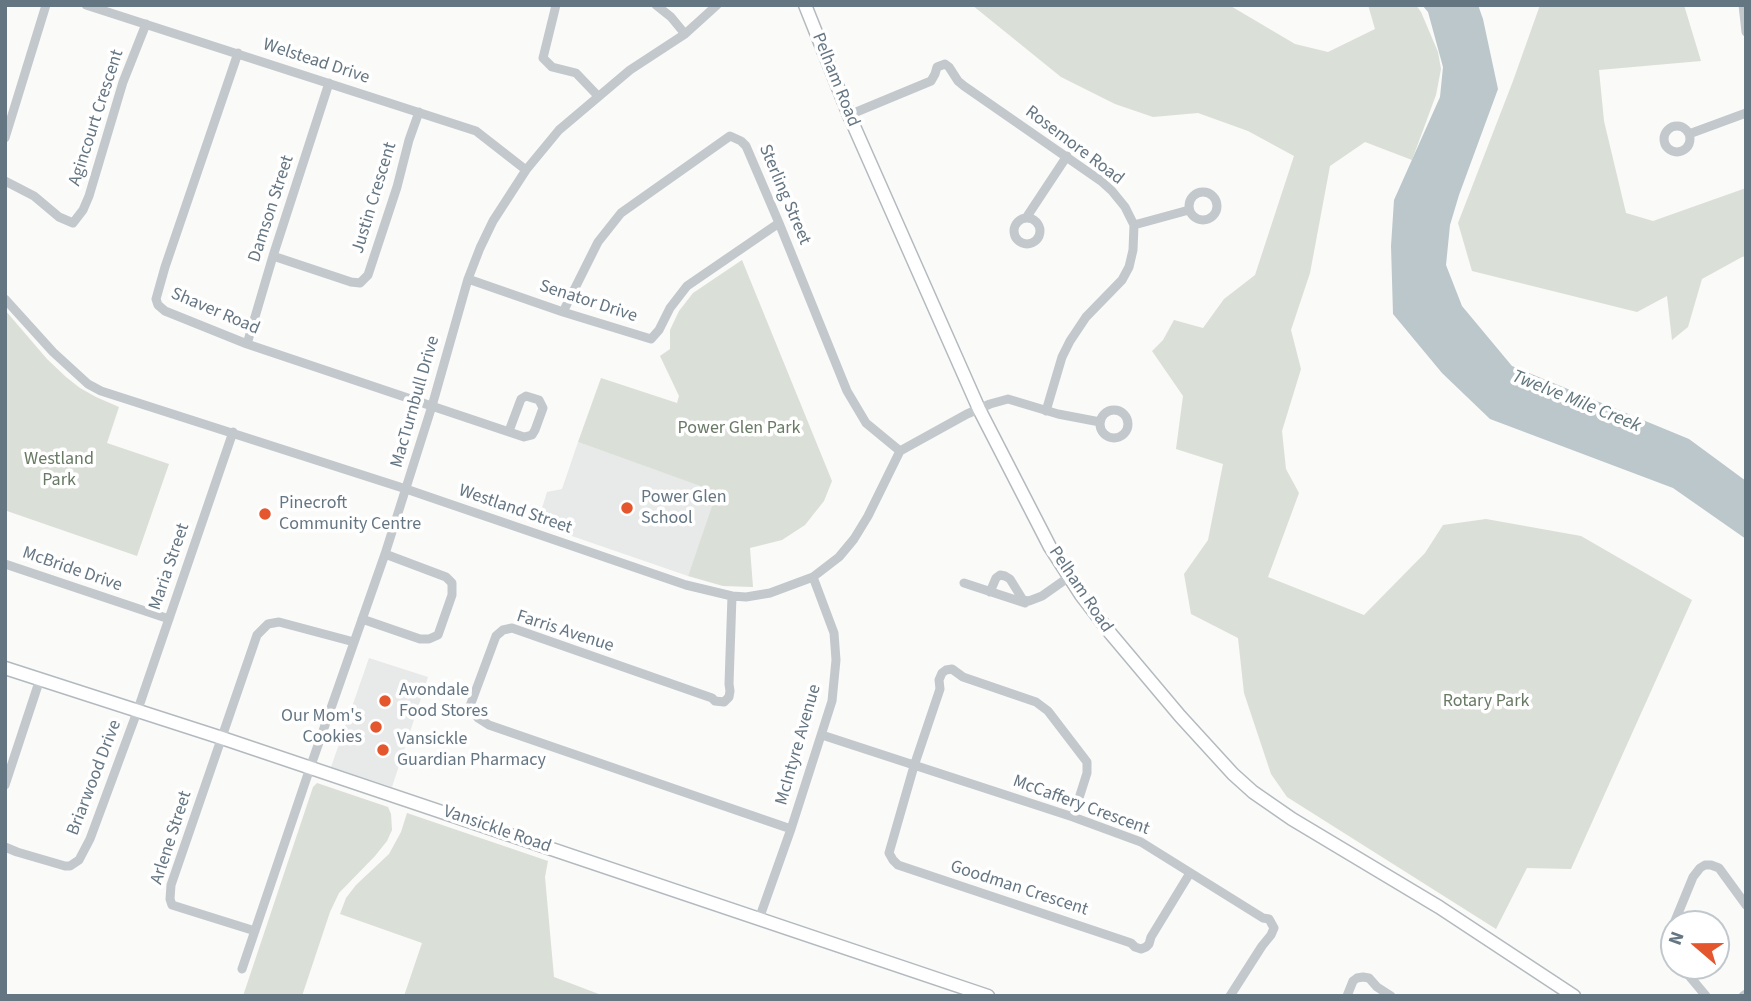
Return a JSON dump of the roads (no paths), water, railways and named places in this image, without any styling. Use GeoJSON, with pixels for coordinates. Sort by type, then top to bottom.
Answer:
{"type":"FeatureCollection","features":[{"type":"Feature","properties":{"kind":"main road","name":"Pelham Road"},"geometry":{"type":"LineString","coordinates":[[806,5],[849,115],[979,409],[1051,547],[1081,595],[1122,648],[1180,716],[1253,792],[1292,819],[1439,907],[1574,996]]}},
{"type":"Feature","properties":{"kind":"main road","name":"Vansickle Road"},"geometry":{"type":"LineString","coordinates":[[5,668],[222,738],[988,996]]}},
{"type":"Feature","properties":{"kind":"street"},"geometry":{"type":"LineString","coordinates":[[5,138],[46,5]]}},
{"type":"Feature","properties":{"kind":"street","name":"Welstead Drive"},"geometry":{"type":"LineString","coordinates":[[86,5],[476,131],[526,170]]}},
{"type":"Feature","properties":{"kind":"street"},"geometry":{"type":"LineString","coordinates":[[556,5],[543,58],[552,67],[576,73],[598,96]]}},
{"type":"Feature","properties":{"kind":"street"},"geometry":{"type":"LineString","coordinates":[[656,5],[671,17],[685,34]]}},
{"type":"Feature","properties":{"kind":"street","name":"MacTurnbull Drive"},"geometry":{"type":"LineString","coordinates":[[242,969],[385,554],[432,406],[468,279],[493,221],[526,170],[559,130],[630,70],[685,34],[717,5]]}},
{"type":"Feature","properties":{"kind":"street"},"geometry":{"type":"LineString","coordinates":[[1743,5],[1746,32]]}},
{"type":"Feature","properties":{"kind":"street","name":"Agincourt Crescent"},"geometry":{"type":"LineString","coordinates":[[5,181],[34,196],[59,217],[72,223],[89,197],[122,82],[146,24]]}},
{"type":"Feature","properties":{"kind":"street","name":"Shaver Road"},"geometry":{"type":"LineString","coordinates":[[238,53],[165,267],[156,299],[158,305],[165,312],[247,344],[509,431]]}},
{"type":"Feature","properties":{"kind":"street","name":"Rosemore Road"},"geometry":{"type":"LineString","coordinates":[[849,115],[931,81],[937,67],[944,64],[964,86],[1067,156],[1112,191],[1125,206],[1134,225]]}},
{"type":"Feature","properties":{"kind":"street","name":"Damson Street"},"geometry":{"type":"LineString","coordinates":[[247,344],[329,83]]}},
{"type":"Feature","properties":{"kind":"street","name":"Justin Crescent"},"geometry":{"type":"LineString","coordinates":[[273,256],[360,283],[368,275],[419,112]]}},
{"type":"Feature","properties":{"kind":"street"},"geometry":{"type":"LineString","coordinates":[[1689,134],[1743,116]]}},
{"type":"Feature","properties":{"kind":"street","name":"Sterling Street"},"geometry":{"type":"LineString","coordinates":[[563,312],[598,242],[621,213],[730,136],[746,146],[847,391],[866,423],[900,450]]}},
{"type":"Feature","properties":{"kind":"street"},"geometry":{"type":"LineString","coordinates":[[1026,218],[1067,156]]}},
{"type":"Feature","properties":{"kind":"street"},"geometry":{"type":"LineString","coordinates":[[1046,411],[1062,357],[1070,341],[1086,317],[1114,289],[1127,271],[1133,250],[1134,225],[1189,210]]}},
{"type":"Feature","properties":{"kind":"street","name":"Senator Drive"},"geometry":{"type":"LineString","coordinates":[[468,279],[651,339],[660,330],[670,308],[687,286],[779,223]]}},
{"type":"Feature","properties":{"kind":"street","name":"Westland Street"},"geometry":{"type":"LineString","coordinates":[[5,299],[53,352],[88,384],[101,391],[406,489],[685,585],[732,596],[770,593],[813,577],[839,558],[868,516],[900,450]]}},
{"type":"Feature","properties":{"kind":"street"},"geometry":{"type":"LineString","coordinates":[[526,396],[539,400],[543,408],[532,435],[524,437],[509,431],[520,399],[526,396]]}},
{"type":"Feature","properties":{"kind":"street"},"geometry":{"type":"LineString","coordinates":[[900,450],[979,409],[1009,399],[1046,411],[1100,422]]}},
{"type":"Feature","properties":{"kind":"street","name":"Maria Street"},"geometry":{"type":"LineString","coordinates":[[138,712],[233,432]]}},
{"type":"Feature","properties":{"kind":"street"},"geometry":{"type":"LineString","coordinates":[[362,619],[420,639],[438,635],[452,595],[452,583],[446,577],[385,554]]}},
{"type":"Feature","properties":{"kind":"street","name":"McBride Drive"},"geometry":{"type":"LineString","coordinates":[[5,564],[169,619]]}},
{"type":"Feature","properties":{"kind":"street"},"geometry":{"type":"LineString","coordinates":[[990,592],[995,580],[1003,575],[1010,579],[1023,600],[1034,600]]}},
{"type":"Feature","properties":{"kind":"street","name":"McIntyre Avenue"},"geometry":{"type":"LineString","coordinates":[[759,919],[832,701],[836,660],[834,633],[813,577]]}},
{"type":"Feature","properties":{"kind":"street"},"geometry":{"type":"LineString","coordinates":[[964,583],[1027,603],[1069,577]]}},
{"type":"Feature","properties":{"kind":"street","name":"Farris Avenue"},"geometry":{"type":"LineString","coordinates":[[732,596],[730,691],[724,702],[512,628],[503,629],[496,636],[470,706],[478,718],[489,725],[791,829]]}},
{"type":"Feature","properties":{"kind":"street"},"geometry":{"type":"LineString","coordinates":[[222,738],[257,635],[268,624],[279,622],[354,642]]}},
{"type":"Feature","properties":{"kind":"street"},"geometry":{"type":"LineString","coordinates":[[914,766],[940,689],[940,676],[944,671],[952,669],[963,677],[1036,702],[1050,714],[1087,762],[1087,773],[1073,817]]}},
{"type":"Feature","properties":{"kind":"street"},"geometry":{"type":"LineString","coordinates":[[5,785],[40,679]]}},
{"type":"Feature","properties":{"kind":"street","name":"Briarwood Drive"},"geometry":{"type":"LineString","coordinates":[[5,847],[65,866],[79,860],[90,839],[138,712]]}},
{"type":"Feature","properties":{"kind":"street","name":"McCaffery Crescent"},"geometry":{"type":"LineString","coordinates":[[822,735],[1141,842],[1263,918],[1269,919],[1273,923],[1272,935],[1230,996]]}},
{"type":"Feature","properties":{"kind":"street","name":"Arlene Street"},"geometry":{"type":"LineString","coordinates":[[222,738],[171,885],[170,899],[172,905],[178,908],[255,931]]}},
{"type":"Feature","properties":{"kind":"street","name":"Goodman Crescent"},"geometry":{"type":"LineString","coordinates":[[914,766],[889,853],[892,860],[907,868],[1121,939],[1141,949],[1149,944],[1190,873]]}},
{"type":"Feature","properties":{"kind":"street"},"geometry":{"type":"LineString","coordinates":[[1679,910],[1695,872],[1708,864],[1719,868],[1746,905]]}},
{"type":"Feature","properties":{"kind":"street"},"geometry":{"type":"LineString","coordinates":[[1348,996],[1353,981],[1363,977],[1391,996]]}},
{"type":"Feature","properties":{"kind":"street"},"geometry":{"type":"LineString","coordinates":[[1693,980],[1706,996]]}},
{"type":"Feature","properties":{"kind":"water","name":"Twelve Mile Creek"},"geometry":{"type":"Polygon","coordinates":[[[1422,5],[1478,5],[1498,89],[1450,225],[1446,265],[1462,306],[1512,366],[1689,439],[1746,481],[1746,539],[1673,488],[1490,419],[1442,373],[1393,314],[1391,246],[1394,200],[1440,97],[1443,67],[1428,12],[1422,5]]]}},
{"type":"Feature","properties":{"kind":"place","name":"Power Glen School"},"geometry":{"type":"Point","coordinates":[627,508]}},
{"type":"Feature","properties":{"kind":"place","name":"Pinecroft Community Centre"},"geometry":{"type":"Point","coordinates":[265,514]}},
{"type":"Feature","properties":{"kind":"place","name":"Avondale Food Stores"},"geometry":{"type":"Point","coordinates":[385,701]}},
{"type":"Feature","properties":{"kind":"place","name":"Our Mom's Cookies"},"geometry":{"type":"Point","coordinates":[376,727]}},
{"type":"Feature","properties":{"kind":"place","name":"Vansickle Guardian Pharmacy"},"geometry":{"type":"Point","coordinates":[383,750]}},
{"type":"Feature","properties":{"kind":"park label","name":"Power Glen Park"},"geometry":{"type":"Point","coordinates":[739,429]}},
{"type":"Feature","properties":{"kind":"park label","name":"Westland Park"},"geometry":{"type":"Point","coordinates":[59,470]}},
{"type":"Feature","properties":{"kind":"park label","name":"Rotary Park"},"geometry":{"type":"Point","coordinates":[1486,702]}}]}
